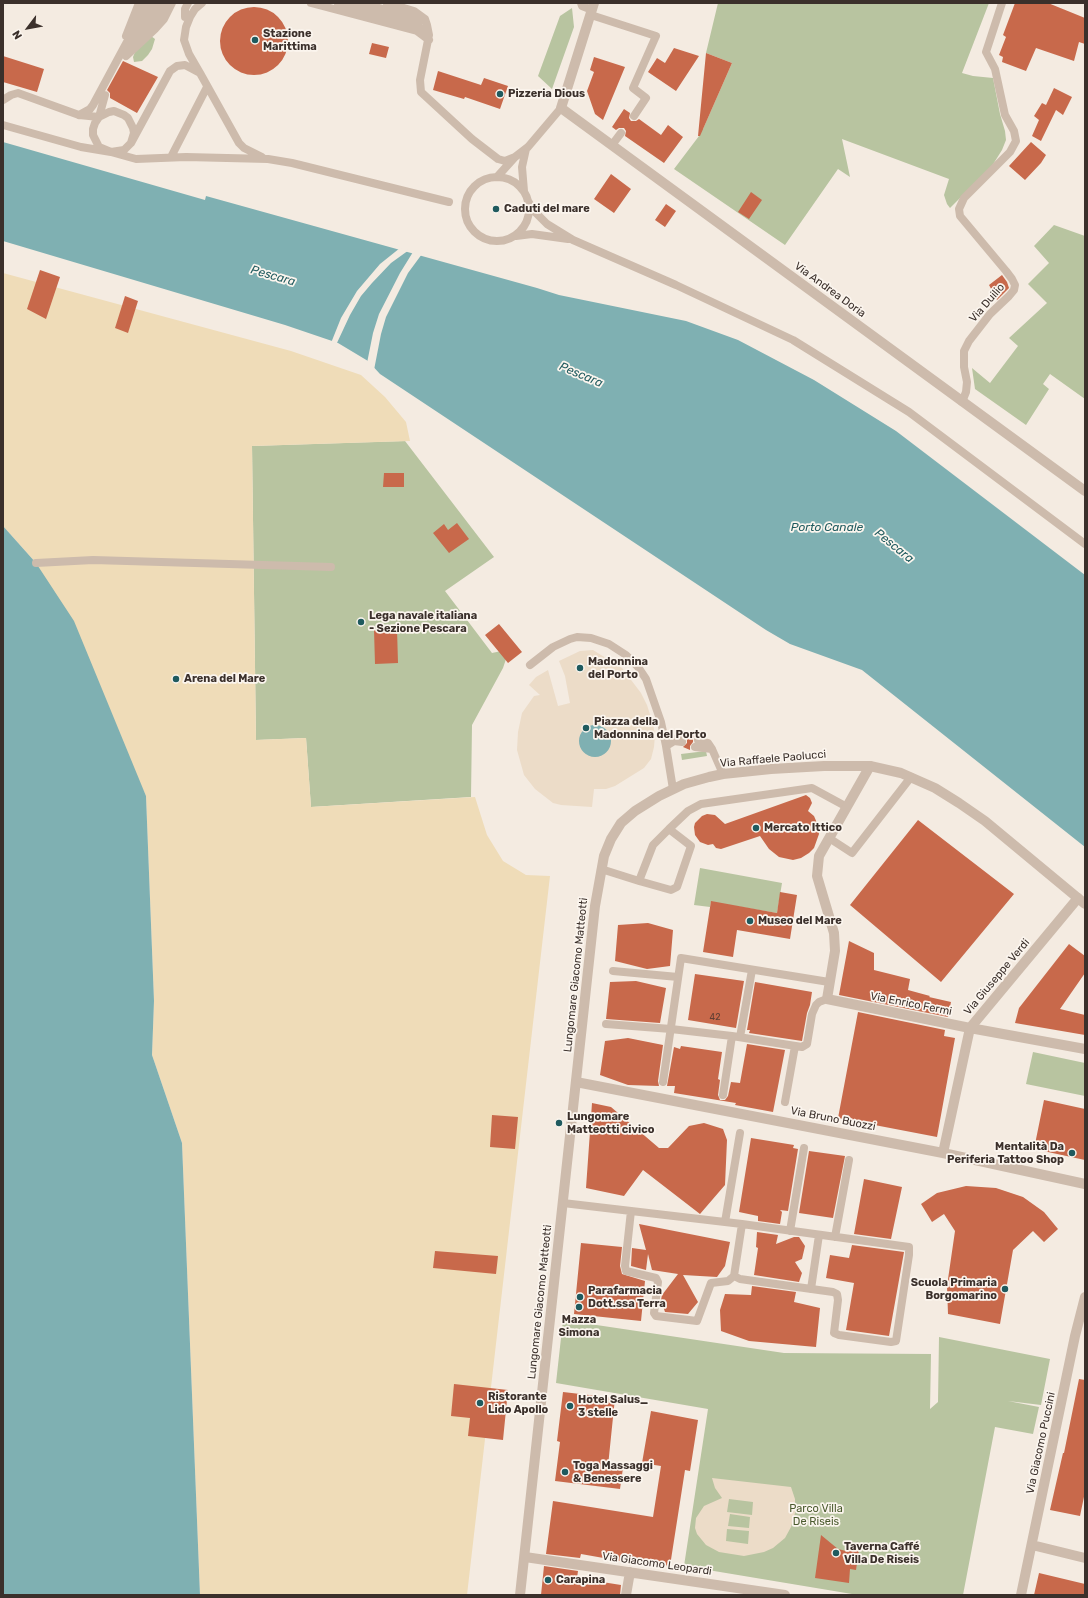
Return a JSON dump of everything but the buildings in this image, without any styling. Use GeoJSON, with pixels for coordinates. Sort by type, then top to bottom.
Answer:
{"type":"FeatureCollection","features":[{"type":"Feature","properties":{"kind":"street"},"geometry":{"type":"LineString","coordinates":[[561,108],[592,10]]}},
{"type":"Feature","properties":{"kind":"street","name":"Via Andrea Doria"},"geometry":{"type":"LineString","coordinates":[[561,108],[1085,491]]}},
{"type":"Feature","properties":{"kind":"street"},"geometry":{"type":"LineString","coordinates":[[827,999],[835,952],[834,933],[817,876],[819,856],[870,766]]}},
{"type":"Feature","properties":{"kind":"street","name":"Via Raffaele Paolucci"},"geometry":{"type":"LineString","coordinates":[[601,869],[611,839],[625,819],[647,803],[673,789],[696,780],[723,774],[808,767],[870,766],[890,770],[911,777],[941,792],[982,820],[1081,901]]}},
{"type":"Feature","properties":{"kind":"street","name":"Lungomare Giacomo Matteotti"},"geometry":{"type":"LineString","coordinates":[[520,1595],[595,906],[601,869]]}},
{"type":"Feature","properties":{"kind":"street","name":"Via Giuseppe Verdi"},"geometry":{"type":"LineString","coordinates":[[943,1153],[970,1028],[1081,901]]}},
{"type":"Feature","properties":{"kind":"street","name":"Via Enrico Fermi"},"geometry":{"type":"LineString","coordinates":[[827,999],[970,1028],[1085,1049]]}},
{"type":"Feature","properties":{"kind":"street","name":"Via Bruno Buozzi"},"geometry":{"type":"LineString","coordinates":[[576,1082],[943,1153],[1085,1184]]}},
{"type":"Feature","properties":{"kind":"street","name":"Via Giacomo Puccini"},"geometry":{"type":"LineString","coordinates":[[1021,1595],[1080,1337],[1085,1297]]}},
{"type":"Feature","properties":{"kind":"street"},"geometry":{"type":"LineString","coordinates":[[1032,1545],[1085,1558]]}},
{"type":"Feature","properties":{"kind":"street","name":"Via Giacomo Leopardi"},"geometry":{"type":"LineString","coordinates":[[525,1557],[630,1572],[727,1591],[785,1595]]}},
{"type":"Feature","properties":{"kind":"street"},"geometry":{"type":"LineString","coordinates":[[626,1595],[630,1572]]}},
{"type":"Feature","properties":{"kind":"lane"},"geometry":{"type":"LineString","coordinates":[[122,58],[139,3]]}},
{"type":"Feature","properties":{"kind":"lane"},"geometry":{"type":"LineString","coordinates":[[122,58],[148,3]]}},
{"type":"Feature","properties":{"kind":"lane"},"geometry":{"type":"LineString","coordinates":[[79,115],[93,105],[136,38],[156,3]]}},
{"type":"Feature","properties":{"kind":"lane"},"geometry":{"type":"LineString","coordinates":[[136,38],[153,22],[164,3]]}},
{"type":"Feature","properties":{"kind":"lane"},"geometry":{"type":"LineString","coordinates":[[122,58],[155,29],[164,19],[172,3]]}},
{"type":"Feature","properties":{"kind":"lane"},"geometry":{"type":"LineString","coordinates":[[194,3],[186,8],[184,35],[185,46],[239,143],[250,151],[268,159]]}},
{"type":"Feature","properties":{"kind":"lane"},"geometry":{"type":"LineString","coordinates":[[184,35],[190,17],[202,3]]}},
{"type":"Feature","properties":{"kind":"lane"},"geometry":{"type":"LineString","coordinates":[[311,3],[417,31],[429,38]]}},
{"type":"Feature","properties":{"kind":"lane"},"geometry":{"type":"LineString","coordinates":[[338,3],[407,21],[422,28],[429,38]]}},
{"type":"Feature","properties":{"kind":"lane"},"geometry":{"type":"LineString","coordinates":[[361,3],[418,18],[426,22]]}},
{"type":"Feature","properties":{"kind":"lane"},"geometry":{"type":"LineString","coordinates":[[388,3],[414,11],[426,22]]}},
{"type":"Feature","properties":{"kind":"lane"},"geometry":{"type":"LineString","coordinates":[[410,3],[419,11],[426,22],[429,38],[420,80],[421,92],[472,139],[498,159],[505,160],[516,157]]}},
{"type":"Feature","properties":{"kind":"lane","name":"Via Duilio"},"geometry":{"type":"LineString","coordinates":[[962,402],[966,392],[967,382],[964,367],[964,351],[969,341],[986,319],[1014,290],[1015,285],[1006,271],[960,216],[959,209],[964,198],[1010,152],[1016,141],[1014,131],[1005,115],[995,69],[986,52],[1002,3]]}},
{"type":"Feature","properties":{"kind":"lane"},"geometry":{"type":"LineString","coordinates":[[580,4],[656,36],[633,88],[646,98],[634,116]]}},
{"type":"Feature","properties":{"kind":"lane"},"geometry":{"type":"LineString","coordinates":[[105,95],[99,118],[93,129],[96,141],[99,147],[111,152],[120,152],[131,143],[170,71],[177,66],[185,65],[200,73]]}},
{"type":"Feature","properties":{"kind":"lane"},"geometry":{"type":"LineString","coordinates":[[171,157],[207,87]]}},
{"type":"Feature","properties":{"kind":"lane"},"geometry":{"type":"LineString","coordinates":[[3,100],[11,95],[18,94],[79,115],[99,118],[108,112],[124,114],[134,128],[131,143]]}},
{"type":"Feature","properties":{"kind":"lane"},"geometry":{"type":"LineString","coordinates":[[498,177],[516,157],[526,149],[561,108]]}},
{"type":"Feature","properties":{"kind":"lane"},"geometry":{"type":"LineString","coordinates":[[3,125],[81,147],[111,152],[136,159],[171,157],[268,159],[292,163],[449,202]]}},
{"type":"Feature","properties":{"kind":"lane"},"geometry":{"type":"LineString","coordinates":[[612,145],[621,133]]}},
{"type":"Feature","properties":{"kind":"lane"},"geometry":{"type":"LineString","coordinates":[[516,236],[523,229],[529,210],[522,180],[522,167],[526,149]]}},
{"type":"Feature","properties":{"kind":"lane"},"geometry":{"type":"LineString","coordinates":[[573,240],[532,234],[516,236],[496,242],[486,240],[476,235],[469,227],[465,217],[464,207],[466,200],[472,188],[484,180],[498,177],[506,178],[513,182],[526,197],[534,211],[547,224],[573,240],[676,285],[793,340],[909,412],[1085,544]]}},
{"type":"Feature","properties":{"kind":"lane"},"geometry":{"type":"LineString","coordinates":[[36,563],[93,560],[331,567]]}},
{"type":"Feature","properties":{"kind":"lane"},"geometry":{"type":"LineString","coordinates":[[530,665],[553,647],[577,637],[591,638],[609,644],[626,655],[638,667],[646,679],[661,722],[673,789]]}},
{"type":"Feature","properties":{"kind":"lane"},"geometry":{"type":"LineString","coordinates":[[666,746],[680,740]]}},
{"type":"Feature","properties":{"kind":"lane"},"geometry":{"type":"LineString","coordinates":[[696,744],[712,749],[723,774]]}},
{"type":"Feature","properties":{"kind":"lane"},"geometry":{"type":"LineString","coordinates":[[829,838],[852,853],[911,777]]}},
{"type":"Feature","properties":{"kind":"lane"},"geometry":{"type":"LineString","coordinates":[[639,881],[654,845],[688,811],[701,804],[812,788],[848,807]]}},
{"type":"Feature","properties":{"kind":"lane"},"geometry":{"type":"LineString","coordinates":[[601,869],[670,890],[677,887],[692,846],[669,829]]}},
{"type":"Feature","properties":{"kind":"lane"},"geometry":{"type":"LineString","coordinates":[[663,1082],[672,1029],[681,958],[829,982]]}},
{"type":"Feature","properties":{"kind":"lane"},"geometry":{"type":"LineString","coordinates":[[723,1095],[752,970]]}},
{"type":"Feature","properties":{"kind":"lane"},"geometry":{"type":"LineString","coordinates":[[613,971],[678,977]]}},
{"type":"Feature","properties":{"kind":"lane"},"geometry":{"type":"LineString","coordinates":[[606,1024],[672,1029],[736,1037],[802,1048],[807,1044],[814,1010],[818,1002],[827,999]]}},
{"type":"Feature","properties":{"kind":"lane","name":"Via Bruno Buozzi"},"geometry":{"type":"LineString","coordinates":[[785,1102],[796,1046]]}},
{"type":"Feature","properties":{"kind":"lane"},"geometry":{"type":"LineString","coordinates":[[725,1222],[740,1133]]}},
{"type":"Feature","properties":{"kind":"lane"},"geometry":{"type":"LineString","coordinates":[[790,1231],[804,1148]]}},
{"type":"Feature","properties":{"kind":"lane"},"geometry":{"type":"LineString","coordinates":[[834,1237],[848,1160]]}},
{"type":"Feature","properties":{"kind":"lane"},"geometry":{"type":"LineString","coordinates":[[563,1203],[742,1224],[909,1247],[896,1341],[876,1340],[834,1333],[837,1294],[740,1279],[734,1276]]}},
{"type":"Feature","properties":{"kind":"lane"},"geometry":{"type":"LineString","coordinates":[[631,1211],[625,1266],[626,1271],[656,1278],[658,1282],[654,1313],[656,1316],[697,1321],[711,1283],[728,1281],[734,1276],[742,1224]]}},
{"type":"Feature","properties":{"kind":"lane"},"geometry":{"type":"LineString","coordinates":[[811,1289],[819,1235]]}},
{"type":"Feature","properties":{"kind":"green space"},"geometry":{"type":"Polygon","coordinates":[[[718,3],[989,3],[962,73],[973,76],[993,78],[1005,131],[1006,140],[1002,150],[992,166],[950,208],[944,195],[949,179],[842,139],[850,177],[838,169],[785,245],[674,169],[699,136],[699,128],[703,129],[732,63],[706,53],[718,3]]]}},
{"type":"Feature","properties":{"kind":"green space"},"geometry":{"type":"Polygon","coordinates":[[[572,8],[574,27],[552,89],[538,76],[560,16],[572,8]]]}},
{"type":"Feature","properties":{"kind":"green space"},"geometry":{"type":"Polygon","coordinates":[[[151,36],[155,39],[152,49],[142,61],[134,62],[133,57],[135,52],[151,36]]]}},
{"type":"Feature","properties":{"kind":"green space"},"geometry":{"type":"Polygon","coordinates":[[[1054,225],[1085,236],[1085,399],[1050,374],[1043,384],[1049,389],[1026,425],[975,389],[972,368],[990,383],[1018,346],[1009,338],[1047,303],[1028,284],[1049,263],[1034,246],[1054,225]]]}},
{"type":"Feature","properties":{"kind":"green space","name":"Lega navale italiana - Sezione Pescara"},"geometry":{"type":"Polygon","coordinates":[[[405,441],[494,557],[445,591],[492,653],[506,650],[508,653],[503,668],[472,725],[471,797],[311,807],[306,738],[256,740],[252,446],[405,441]]]}},
{"type":"Feature","properties":{"kind":"green space"},"geometry":{"type":"Polygon","coordinates":[[[706,751],[707,756],[682,760],[681,754],[706,751]]]}},
{"type":"Feature","properties":{"kind":"green space"},"geometry":{"type":"Polygon","coordinates":[[[700,868],[782,883],[777,913],[711,902],[710,907],[694,905],[700,868]]]}},
{"type":"Feature","properties":{"kind":"green space"},"geometry":{"type":"Polygon","coordinates":[[[1033,1052],[1085,1063],[1085,1096],[1026,1084],[1033,1052]]]}},
{"type":"Feature","properties":{"kind":"green space","name":"Parco Villa De Riseis"},"geometry":{"type":"Polygon","coordinates":[[[563,1320],[784,1353],[931,1354],[930,1409],[938,1402],[939,1337],[1050,1359],[1041,1405],[1008,1401],[1039,1407],[1033,1434],[995,1427],[963,1595],[858,1595],[684,1566],[708,1409],[556,1383],[563,1320]]]}},
{"type":"Feature","properties":{"kind":"sand"},"geometry":{"type":"Polygon","coordinates":[[[3,273],[291,351],[361,375],[385,397],[406,422],[410,441],[252,446],[256,740],[306,738],[311,807],[475,797],[487,835],[503,861],[526,875],[550,876],[467,1595],[200,1595],[182,1143],[152,1055],[154,1001],[146,796],[36,563],[3,526],[3,273]]]}},
{"type":"Feature","properties":{"kind":"shaded area","name":"Piazza della Madonnina del Porto"},"geometry":{"type":"Polygon","coordinates":[[[593,650],[622,668],[641,693],[647,705],[653,724],[655,735],[654,747],[651,759],[644,768],[615,786],[606,789],[594,789],[592,807],[561,805],[553,803],[535,789],[524,775],[517,750],[518,732],[522,713],[534,696],[540,695],[529,685],[536,677],[548,670],[558,706],[570,703],[565,676],[559,661],[580,651],[593,650]]]}},
{"type":"Feature","properties":{"kind":"shaded area"},"geometry":{"type":"Polygon","coordinates":[[[712,1478],[791,1487],[795,1499],[795,1513],[791,1527],[785,1538],[773,1548],[764,1552],[744,1556],[719,1552],[706,1545],[697,1534],[695,1528],[696,1518],[704,1506],[722,1498],[715,1488],[712,1478]],[[729,1499],[727,1512],[752,1515],[753,1502],[729,1499]],[[730,1514],[728,1526],[749,1528],[750,1517],[730,1514]],[[727,1529],[726,1541],[748,1544],[749,1531],[727,1529]]]}},
{"type":"Feature","properties":{"kind":"water","name":"Porto Canale"},"geometry":{"type":"Polygon","coordinates":[[[3,142],[205,200],[206,196],[559,295],[686,321],[738,340],[814,380],[896,431],[1085,575],[1085,847],[862,670],[790,644],[766,630],[380,374],[368,361],[338,343],[285,325],[3,241],[3,142]]]}},
{"type":"Feature","properties":{"kind":"water"},"geometry":{"type":"Polygon","coordinates":[[[3,526],[36,563],[74,621],[146,796],[154,1001],[152,1055],[182,1143],[200,1595],[3,1595],[3,526]]]}},
{"type":"Feature","properties":{"kind":"water"},"geometry":{"type":"Polygon","coordinates":[[[595,725],[606,730],[611,741],[606,752],[595,757],[584,752],[579,741],[584,730],[595,725]]]}},
{"type":"Feature","properties":{"kind":"pier"},"geometry":{"type":"Polygon","coordinates":[[[400,248],[409,250],[391,263],[361,296],[336,345],[331,343],[341,318],[357,291],[380,264],[400,248]]]}},
{"type":"Feature","properties":{"kind":"pier"},"geometry":{"type":"Polygon","coordinates":[[[413,252],[422,254],[408,273],[386,317],[374,370],[367,363],[373,333],[379,314],[400,273],[413,252]]]}},
{"type":"Feature","properties":{"kind":"place","name":"Stazione Marittima"},"geometry":{"type":"Point","coordinates":[255,40]}},
{"type":"Feature","properties":{"kind":"place","name":"Pizzeria Dious"},"geometry":{"type":"Point","coordinates":[500,94]}},
{"type":"Feature","properties":{"kind":"place","name":"Caduti del mare"},"geometry":{"type":"Point","coordinates":[496,209]}},
{"type":"Feature","properties":{"kind":"place","name":"Lega navale italiana - Sezione Pescara"},"geometry":{"type":"Point","coordinates":[361,622]}},
{"type":"Feature","properties":{"kind":"place","name":"Madonnina del Porto"},"geometry":{"type":"Point","coordinates":[580,668]}},
{"type":"Feature","properties":{"kind":"place","name":"Arena del Mare"},"geometry":{"type":"Point","coordinates":[176,679]}},
{"type":"Feature","properties":{"kind":"place","name":"Piazza della Madonnina del Porto"},"geometry":{"type":"Point","coordinates":[586,728]}},
{"type":"Feature","properties":{"kind":"place","name":"Mercato Ittico"},"geometry":{"type":"Point","coordinates":[756,828]}},
{"type":"Feature","properties":{"kind":"place","name":"Museo del Mare"},"geometry":{"type":"Point","coordinates":[750,921]}},
{"type":"Feature","properties":{"kind":"place","name":"Lungomare Matteotti civico"},"geometry":{"type":"Point","coordinates":[559,1123]}},
{"type":"Feature","properties":{"kind":"place","name":"Mentalità Da Periferia Tattoo Shop"},"geometry":{"type":"Point","coordinates":[1072,1153]}},
{"type":"Feature","properties":{"kind":"place","name":"Scuola Primaria Borgomarino"},"geometry":{"type":"Point","coordinates":[1005,1289]}},
{"type":"Feature","properties":{"kind":"place","name":"Parafarmacia Dott.ssa Terra"},"geometry":{"type":"Point","coordinates":[580,1297]}},
{"type":"Feature","properties":{"kind":"place","name":"Mazza Simona"},"geometry":{"type":"Point","coordinates":[579,1307]}},
{"type":"Feature","properties":{"kind":"place","name":"Ristorante Lido Apollo"},"geometry":{"type":"Point","coordinates":[480,1403]}},
{"type":"Feature","properties":{"kind":"place","name":"Hotel Salus_ 3 stelle"},"geometry":{"type":"Point","coordinates":[570,1406]}},
{"type":"Feature","properties":{"kind":"place","name":"Toga Massaggi & Benessere"},"geometry":{"type":"Point","coordinates":[565,1472]}},
{"type":"Feature","properties":{"kind":"place","name":"Taverna Caffé Villa De Riseis"},"geometry":{"type":"Point","coordinates":[836,1553]}},
{"type":"Feature","properties":{"kind":"place","name":"Carapina"},"geometry":{"type":"Point","coordinates":[548,1580]}},
{"type":"Feature","properties":{"kind":"water label","name":"Pescara"},"geometry":{"type":"Point","coordinates":[273,276]}},
{"type":"Feature","properties":{"kind":"water label","name":"Pescara"},"geometry":{"type":"Point","coordinates":[581,375]}},
{"type":"Feature","properties":{"kind":"water label","name":"Pescara"},"geometry":{"type":"Point","coordinates":[894,546]}}]}
